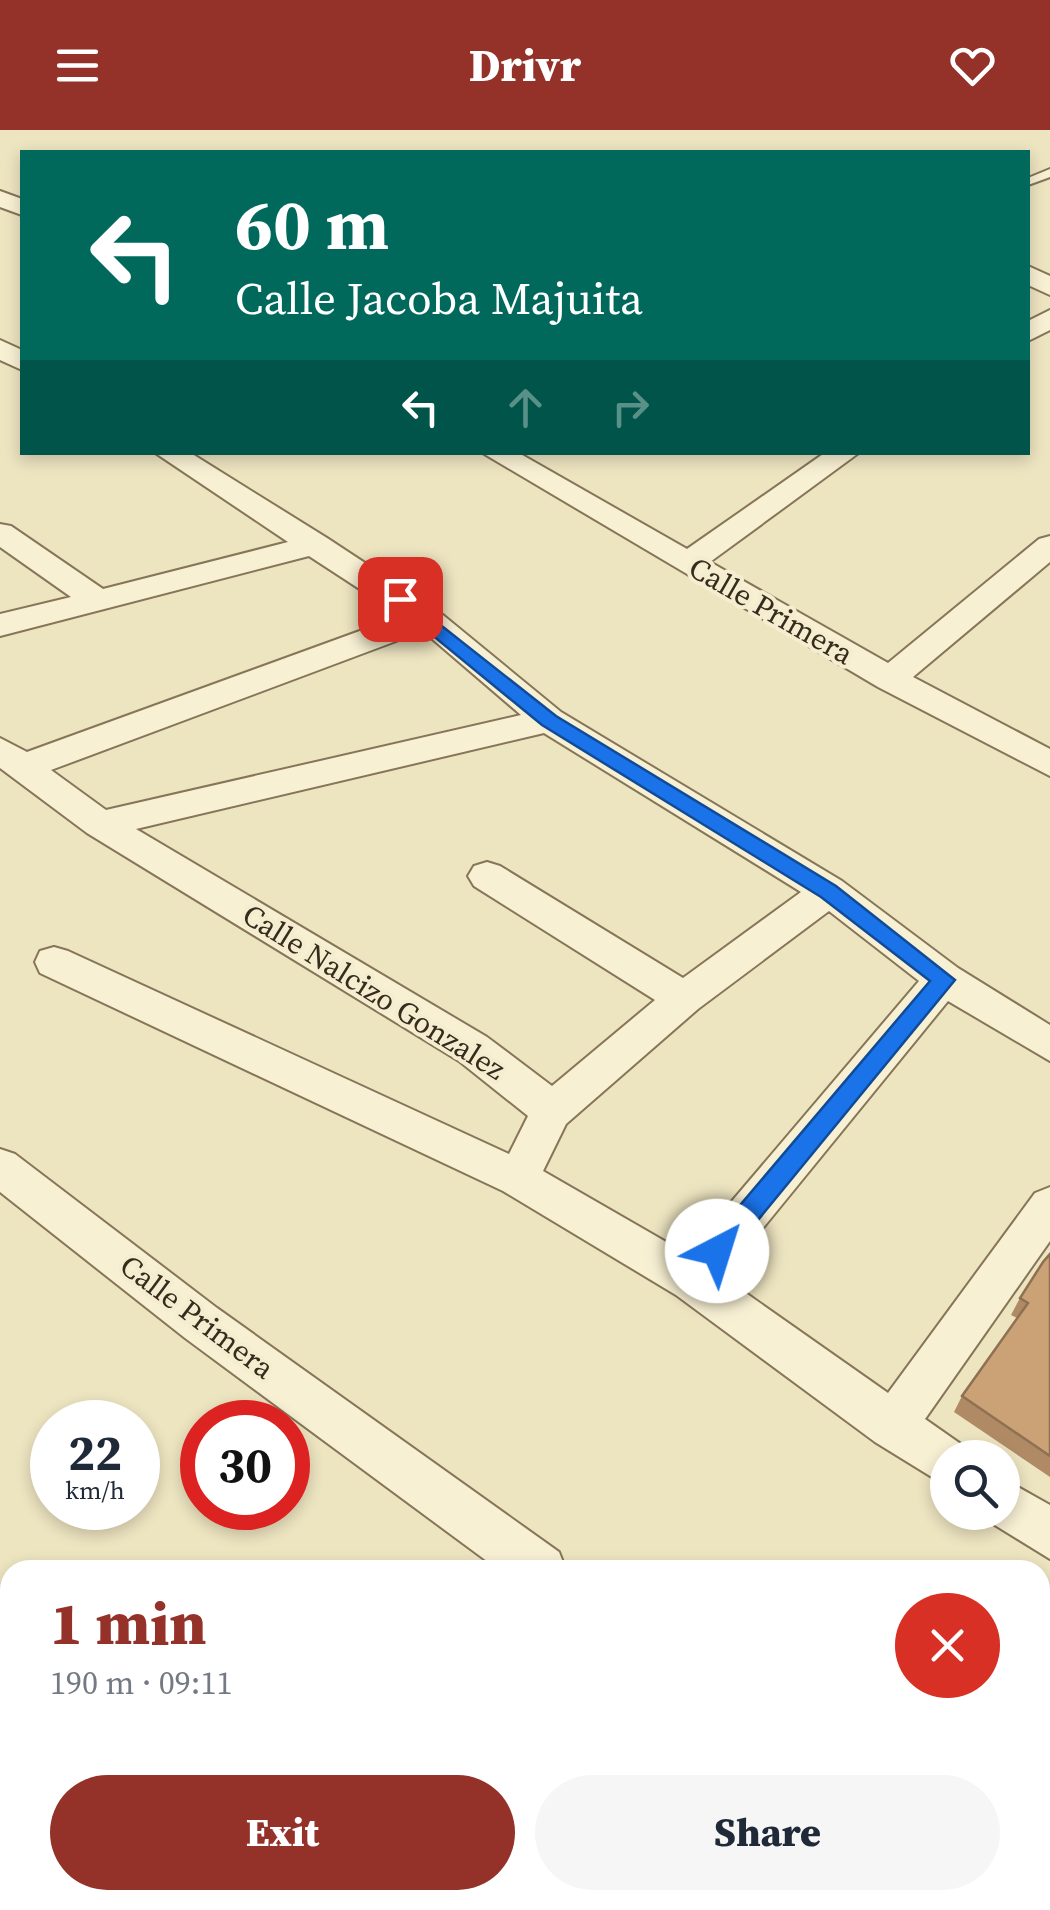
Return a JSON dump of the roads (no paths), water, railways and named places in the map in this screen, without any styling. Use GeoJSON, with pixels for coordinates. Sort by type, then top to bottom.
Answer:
{"type":"FeatureCollection","features":[{"type":"Feature","properties":{"kind":"street"},"geometry":{"type":"LineString","coordinates":[[173,455],[428,618],[549,720],[828,891],[944,980],[1050,1045]]}},
{"type":"Feature","properties":{"kind":"street","name":"Calle Primera"},"geometry":{"type":"LineString","coordinates":[[500,455],[890,679],[1050,764]]}},
{"type":"Feature","properties":{"kind":"street"},"geometry":{"type":"LineString","coordinates":[[688,564],[833,455]]}},
{"type":"Feature","properties":{"kind":"street"},"geometry":{"type":"LineString","coordinates":[[0,533],[97,600]]}},
{"type":"Feature","properties":{"kind":"street"},"geometry":{"type":"LineString","coordinates":[[0,625],[316,544]]}},
{"type":"Feature","properties":{"kind":"street"},"geometry":{"type":"LineString","coordinates":[[890,679],[1050,546]]}},
{"type":"Feature","properties":{"kind":"street"},"geometry":{"type":"LineString","coordinates":[[10,759],[428,618]]}},
{"type":"Feature","properties":{"kind":"street"},"geometry":{"type":"LineString","coordinates":[[100,824],[549,720]]}},
{"type":"Feature","properties":{"kind":"street","name":"Calle Nalcizo Gonzalez"},"geometry":{"type":"LineString","coordinates":[[10,759],[100,824],[473,1049],[530,1090],[551,1112]]}},
{"type":"Feature","properties":{"kind":"street"},"geometry":{"type":"LineString","coordinates":[[487,876],[684,998]]}},
{"type":"Feature","properties":{"kind":"street"},"geometry":{"type":"LineString","coordinates":[[518,1178],[551,1112],[684,998],[828,891]]}},
{"type":"Feature","properties":{"kind":"street"},"geometry":{"type":"LineString","coordinates":[[54,962],[518,1178],[692,1281],[930,1452]]}},
{"type":"Feature","properties":{"kind":"street"},"geometry":{"type":"LineString","coordinates":[[692,1281],[944,980]]}},
{"type":"Feature","properties":{"kind":"street","name":"Calle Primera"},"geometry":{"type":"LineString","coordinates":[[6,1180],[516,1560]]}},
{"type":"Feature","properties":{"kind":"street"},"geometry":{"type":"LineString","coordinates":[[892,1426],[1050,1206]]}},
{"type":"Feature","properties":{"kind":"street"},"geometry":{"type":"LineString","coordinates":[[1020,1514],[1050,1534]]}}]}
